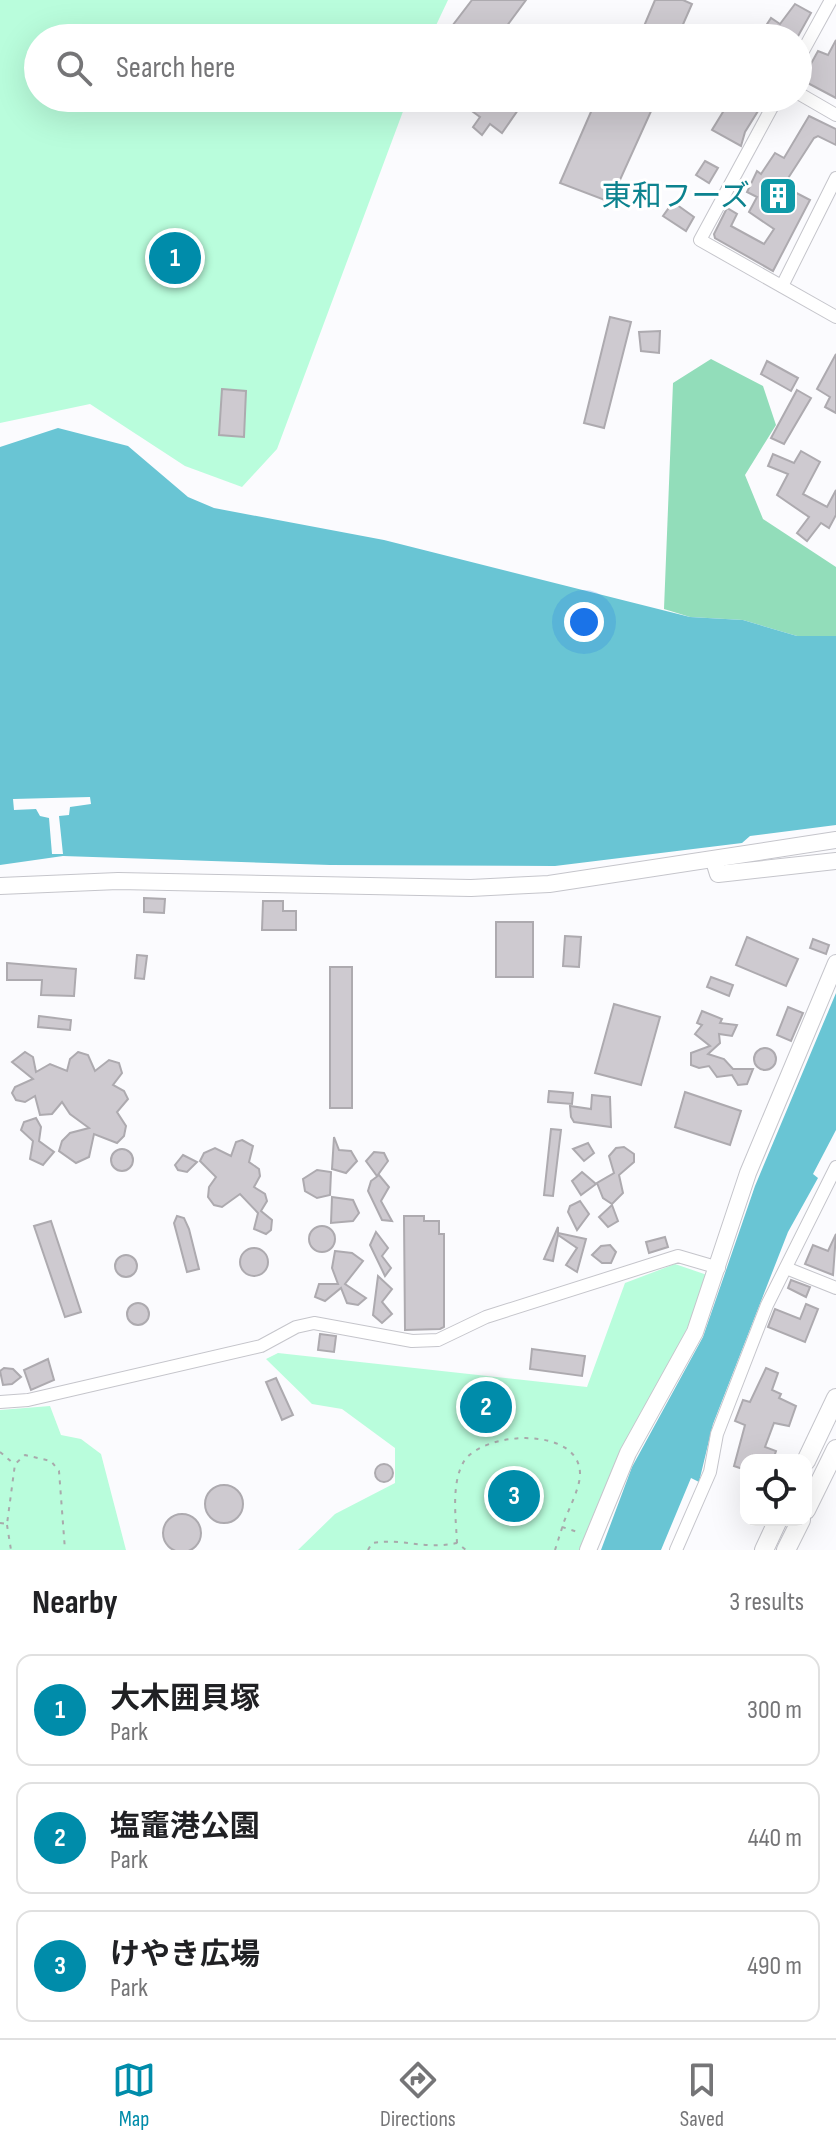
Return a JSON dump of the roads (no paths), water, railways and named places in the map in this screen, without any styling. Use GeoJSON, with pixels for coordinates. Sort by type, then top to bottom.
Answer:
{"type":"FeatureCollection","features":[{"type":"Feature","properties":{"kind":"main road"},"geometry":{"type":"LineString","coordinates":[[809,1454],[836,1398]]}},
{"type":"Feature","properties":{"kind":"main road"},"geometry":{"type":"LineString","coordinates":[[812,1498],[835,1453]]}},
{"type":"Feature","properties":{"kind":"main road"},"geometry":{"type":"LineString","coordinates":[[764,1550],[775,1526]]}},
{"type":"Feature","properties":{"kind":"main road"},"geometry":{"type":"LineString","coordinates":[[786,1550],[798,1526]]}},
{"type":"Feature","properties":{"kind":"street"},"geometry":{"type":"LineString","coordinates":[[812,35],[831,0]]}},
{"type":"Feature","properties":{"kind":"street"},"geometry":{"type":"LineString","coordinates":[[812,101],[836,115]]}},
{"type":"Feature","properties":{"kind":"street"},"geometry":{"type":"LineString","coordinates":[[769,112],[700,240],[836,317]]}},
{"type":"Feature","properties":{"kind":"street"},"geometry":{"type":"LineString","coordinates":[[782,286],[836,178]]}},
{"type":"Feature","properties":{"kind":"street"},"geometry":{"type":"LineString","coordinates":[[0,886],[118,881],[471,888],[549,884],[836,840]]}},
{"type":"Feature","properties":{"kind":"street"},"geometry":{"type":"LineString","coordinates":[[714,861],[718,874],[836,861]]}},
{"type":"Feature","properties":{"kind":"street"},"geometry":{"type":"LineString","coordinates":[[590,1544],[628,1453],[695,1332],[719,1268],[748,1173],[836,963]]}},
{"type":"Feature","properties":{"kind":"street"},"geometry":{"type":"LineString","coordinates":[[676,1550],[710,1472],[717,1434],[750,1348],[836,1167]]}},
{"type":"Feature","properties":{"kind":"street"},"geometry":{"type":"LineString","coordinates":[[0,1402],[28,1400],[261,1346],[296,1327],[314,1323],[412,1341],[438,1340],[486,1317],[678,1256],[719,1268]]}},
{"type":"Feature","properties":{"kind":"street"},"geometry":{"type":"LineString","coordinates":[[786,1268],[836,1288]]}},
{"type":"Feature","properties":{"kind":"water"},"geometry":{"type":"Polygon","coordinates":[[[58,428],[128,446],[188,497],[214,508],[384,540],[690,617],[743,620],[797,636],[836,636],[836,825],[750,836],[742,843],[555,866],[330,865],[63,856],[0,865],[0,447],[58,428]]]}},
{"type":"Feature","properties":{"kind":"water"},"geometry":{"type":"Polygon","coordinates":[[[836,993],[836,1130],[813,1174],[818,1178],[788,1232],[713,1424],[699,1482],[691,1478],[661,1550],[601,1550],[632,1467],[703,1337],[755,1186],[836,993]]]}},
{"type":"Feature","properties":{"kind":"place","name":"東和フーズ"},"geometry":{"type":"Point","coordinates":[778,196]}},
{"type":"Feature","properties":{"kind":"place","name":"大木囲貝塚"},"geometry":{"type":"Point","coordinates":[175,258]}},
{"type":"Feature","properties":{"kind":"place","name":"塩竈港公園"},"geometry":{"type":"Point","coordinates":[486,1407]}},
{"type":"Feature","properties":{"kind":"place","name":"けやき広場"},"geometry":{"type":"Point","coordinates":[514,1496]}}]}
